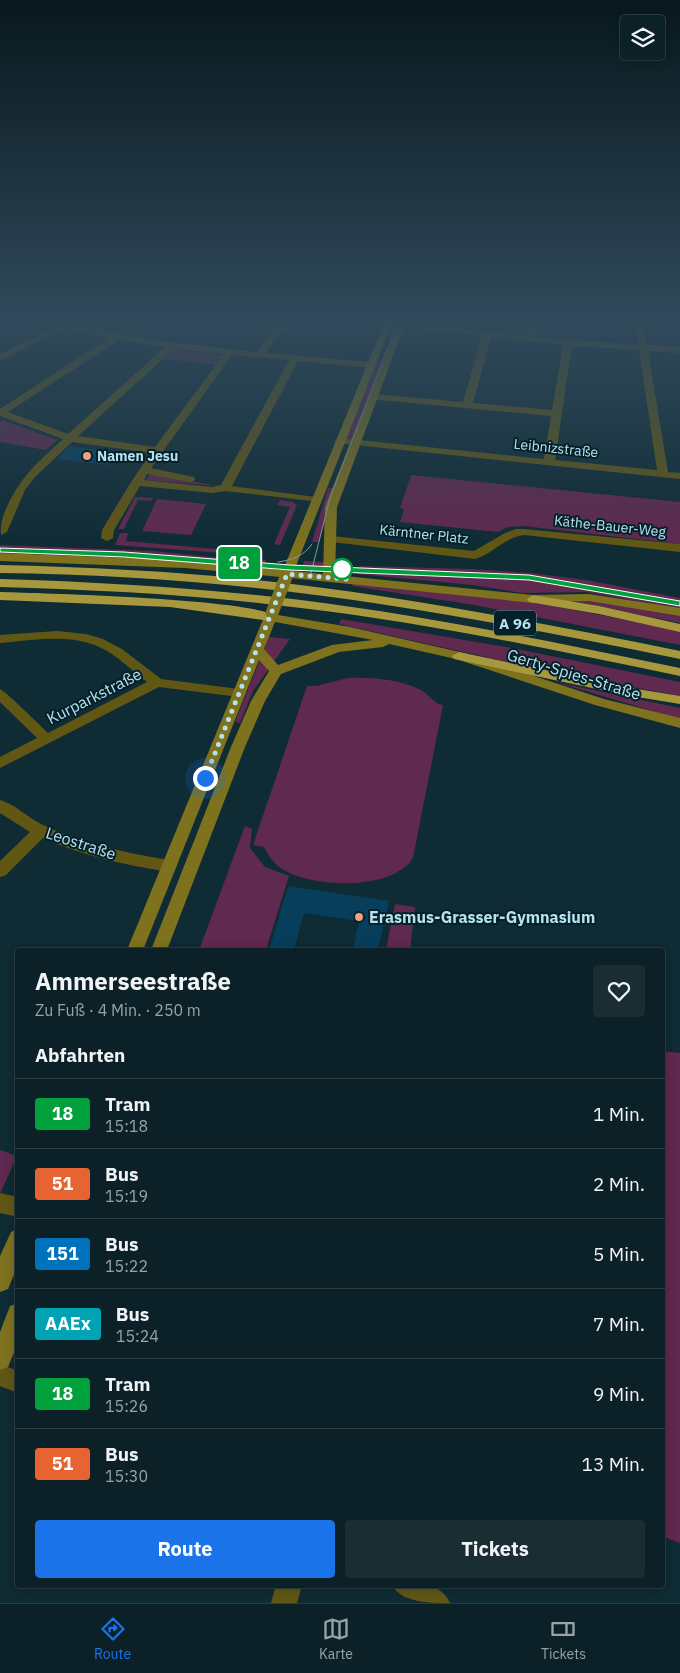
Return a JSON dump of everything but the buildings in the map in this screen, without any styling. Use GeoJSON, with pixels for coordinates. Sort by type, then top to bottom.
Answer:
{"type":"FeatureCollection","features":[{"type":"Feature","properties":{"kind":"highway","name":"A 96"},"geometry":{"type":"LineString","coordinates":[[0,569],[128,573],[260,585],[350,596],[485,617],[680,655]]}},
{"type":"Feature","properties":{"kind":"highway","name":"A 96"},"geometry":{"type":"LineString","coordinates":[[0,583],[78,585],[199,593],[345,610],[469,630],[680,672]]}},
{"type":"Feature","properties":{"kind":"highway"},"geometry":{"type":"LineString","coordinates":[[0,596],[140,603],[271,615]]}},
{"type":"Feature","properties":{"kind":"highway"},"geometry":{"type":"LineString","coordinates":[[532,599],[599,610],[680,628]]}},
{"type":"Feature","properties":{"kind":"highway"},"geometry":{"type":"LineString","coordinates":[[459,656],[625,691],[680,700]]}},
{"type":"Feature","properties":{"kind":"main road"},"geometry":{"type":"LineString","coordinates":[[136,948],[358,396]]}},
{"type":"Feature","properties":{"kind":"main road"},"geometry":{"type":"LineString","coordinates":[[329,578],[332,561],[331,507],[373,397]]}},
{"type":"Feature","properties":{"kind":"main road"},"geometry":{"type":"LineString","coordinates":[[0,557],[167,563],[532,599],[553,596],[582,596],[680,612]]}},
{"type":"Feature","properties":{"kind":"main road"},"geometry":{"type":"LineString","coordinates":[[271,615],[402,643]]}},
{"type":"Feature","properties":{"kind":"main road"},"geometry":{"type":"LineString","coordinates":[[160,948],[238,747],[258,701],[276,671],[337,648],[367,644],[402,643]]}},
{"type":"Feature","properties":{"kind":"main road","name":"Gerty-Spies-Straße"},"geometry":{"type":"LineString","coordinates":[[402,643],[459,656],[600,702],[680,723]]}},
{"type":"Feature","properties":{"kind":"main road"},"geometry":{"type":"LineString","coordinates":[[257,649],[276,671]]}},
{"type":"Feature","properties":{"kind":"main road"},"geometry":{"type":"LineString","coordinates":[[0,1282],[15,1245]]}},
{"type":"Feature","properties":{"kind":"main road"},"geometry":{"type":"LineString","coordinates":[[0,1359],[15,1322]]}},
{"type":"Feature","properties":{"kind":"street"},"geometry":{"type":"LineString","coordinates":[[1,414],[28,396]]}},
{"type":"Feature","properties":{"kind":"street"},"geometry":{"type":"LineString","coordinates":[[1,532],[20,490],[30,476],[116,396]]}},
{"type":"Feature","properties":{"kind":"street"},"geometry":{"type":"LineString","coordinates":[[107,538],[108,530],[136,482],[198,396]]}},
{"type":"Feature","properties":{"kind":"street"},"geometry":{"type":"LineString","coordinates":[[224,488],[274,396]]}},
{"type":"Feature","properties":{"kind":"street"},"geometry":{"type":"LineString","coordinates":[[467,405],[470,396]]}},
{"type":"Feature","properties":{"kind":"street"},"geometry":{"type":"LineString","coordinates":[[548,462],[559,396]]}},
{"type":"Feature","properties":{"kind":"street"},"geometry":{"type":"LineString","coordinates":[[651,396],[663,474]]}},
{"type":"Feature","properties":{"kind":"street"},"geometry":{"type":"LineString","coordinates":[[373,397],[556,413]]}},
{"type":"Feature","properties":{"kind":"street"},"geometry":{"type":"LineString","coordinates":[[1,414],[69,438],[158,451]]}},
{"type":"Feature","properties":{"kind":"street","name":"Leibnizstraße"},"geometry":{"type":"LineString","coordinates":[[340,441],[680,476]]}},
{"type":"Feature","properties":{"kind":"street"},"geometry":{"type":"LineString","coordinates":[[144,470],[217,484],[224,488]]}},
{"type":"Feature","properties":{"kind":"street"},"geometry":{"type":"LineString","coordinates":[[136,482],[212,490],[224,488],[316,500]]}},
{"type":"Feature","properties":{"kind":"street","name":"Kärntner Platz"},"geometry":{"type":"LineString","coordinates":[[332,539],[475,555],[486,552],[509,534],[517,532],[537,533]]}},
{"type":"Feature","properties":{"kind":"street","name":"Käthe-Bauer-Weg"},"geometry":{"type":"LineString","coordinates":[[537,533],[680,548]]}},
{"type":"Feature","properties":{"kind":"street"},"geometry":{"type":"LineString","coordinates":[[0,639],[52,636],[91,639],[111,648],[157,684]]}},
{"type":"Feature","properties":{"kind":"street","name":"Kurparkstraße"},"geometry":{"type":"LineString","coordinates":[[0,763],[157,684],[240,693]]}},
{"type":"Feature","properties":{"kind":"street"},"geometry":{"type":"LineString","coordinates":[[0,694],[10,707],[46,739]]}},
{"type":"Feature","properties":{"kind":"street","name":"Leostraße"},"geometry":{"type":"LineString","coordinates":[[0,805],[41,831],[97,851],[169,866]]}},
{"type":"Feature","properties":{"kind":"street"},"geometry":{"type":"LineString","coordinates":[[0,871],[41,831]]}},
{"type":"Feature","properties":{"kind":"street"},"geometry":{"type":"LineString","coordinates":[[0,1203],[15,1206]]}},
{"type":"Feature","properties":{"kind":"street"},"geometry":{"type":"LineString","coordinates":[[0,1375],[15,1381]]}},
{"type":"Feature","properties":{"kind":"street"},"geometry":{"type":"LineString","coordinates":[[284,1603],[288,1588]]}},
{"type":"Feature","properties":{"kind":"street"},"geometry":{"type":"LineString","coordinates":[[410,1588],[437,1603]]}},
{"type":"Feature","properties":{"kind":"shaded area"},"geometry":{"type":"Polygon","coordinates":[[[361,396],[371,396],[354,442],[344,441],[361,396]]]}},
{"type":"Feature","properties":{"kind":"shaded area"},"geometry":{"type":"Polygon","coordinates":[[[3,420],[57,440],[46,450],[0,442],[0,422],[3,420]]]}},
{"type":"Feature","properties":{"kind":"shaded area"},"geometry":{"type":"Polygon","coordinates":[[[150,474],[155,474],[217,486],[146,480],[150,474]]]}},
{"type":"Feature","properties":{"kind":"shaded area"},"geometry":{"type":"Polygon","coordinates":[[[411,475],[680,502],[680,544],[524,526],[508,527],[498,532],[400,522],[404,509],[400,508],[411,475]]]}},
{"type":"Feature","properties":{"kind":"shaded area"},"geometry":{"type":"Polygon","coordinates":[[[328,488],[335,488],[319,542],[312,542],[328,488]]]}},
{"type":"Feature","properties":{"kind":"shaded area"},"geometry":{"type":"Polygon","coordinates":[[[135,497],[153,498],[151,501],[138,500],[124,529],[118,529],[135,497]]]}},
{"type":"Feature","properties":{"kind":"shaded area"},"geometry":{"type":"Polygon","coordinates":[[[157,499],[206,504],[191,535],[142,531],[157,499]]]}},
{"type":"Feature","properties":{"kind":"shaded area"},"geometry":{"type":"Polygon","coordinates":[[[280,500],[293,502],[297,505],[280,545],[274,544],[290,507],[277,505],[280,500]]]}},
{"type":"Feature","properties":{"kind":"shaded area"},"geometry":{"type":"Polygon","coordinates":[[[120,533],[128,533],[126,541],[250,552],[249,555],[115,545],[120,533]]]}},
{"type":"Feature","properties":{"kind":"shaded area"},"geometry":{"type":"Polygon","coordinates":[[[0,545],[154,551],[249,561],[250,559],[266,560],[263,566],[201,561],[0,553],[0,545]]]}},
{"type":"Feature","properties":{"kind":"shaded area"},"geometry":{"type":"Polygon","coordinates":[[[304,561],[324,562],[322,572],[301,571],[304,561]]]}},
{"type":"Feature","properties":{"kind":"shaded area"},"geometry":{"type":"Polygon","coordinates":[[[360,566],[471,569],[531,573],[586,580],[680,598],[680,609],[586,592],[522,593],[473,585],[357,574],[360,566]]]}},
{"type":"Feature","properties":{"kind":"shaded area"},"geometry":{"type":"Polygon","coordinates":[[[353,583],[545,604],[680,631],[680,645],[474,605],[352,586],[353,583]]]}},
{"type":"Feature","properties":{"kind":"shaded area"},"geometry":{"type":"Polygon","coordinates":[[[564,599],[579,599],[680,615],[680,623],[564,599]]]}},
{"type":"Feature","properties":{"kind":"shaded area"},"geometry":{"type":"Polygon","coordinates":[[[341,619],[512,648],[680,682],[680,696],[552,672],[339,624],[341,619]]]}},
{"type":"Feature","properties":{"kind":"shaded area"},"geometry":{"type":"Polygon","coordinates":[[[269,637],[290,639],[253,691],[240,723],[235,722],[269,637]]]}},
{"type":"Feature","properties":{"kind":"shaded area"},"geometry":{"type":"Polygon","coordinates":[[[347,678],[375,678],[403,683],[421,690],[437,703],[443,705],[413,858],[403,869],[388,876],[371,881],[332,883],[297,876],[284,870],[272,860],[264,847],[253,845],[307,686],[317,686],[347,678]]]}},
{"type":"Feature","properties":{"kind":"shaded area"},"geometry":{"type":"Polygon","coordinates":[[[555,682],[680,708],[680,719],[555,682]]]}},
{"type":"Feature","properties":{"kind":"shaded area"},"geometry":{"type":"Polygon","coordinates":[[[245,826],[252,829],[250,848],[265,867],[289,876],[267,948],[200,948],[245,826]]]}},
{"type":"Feature","properties":{"kind":"shaded area"},"geometry":{"type":"Polygon","coordinates":[[[395,904],[415,907],[410,948],[386,948],[395,904]]]}},
{"type":"Feature","properties":{"kind":"shaded area"},"geometry":{"type":"Polygon","coordinates":[[[665,1051],[680,1053],[680,1543],[665,1537],[665,1051]]]}},
{"type":"Feature","properties":{"kind":"shaded area"},"geometry":{"type":"Polygon","coordinates":[[[0,1150],[15,1155],[15,1160],[0,1194],[0,1150]]]}},
{"type":"Feature","properties":{"kind":"tram line"},"geometry":{"type":"LineString","coordinates":[[312,568],[330,498],[369,396]]}},
{"type":"Feature","properties":{"kind":"tram line"},"geometry":{"type":"LineString","coordinates":[[278,562],[297,557],[312,544]]}},
{"type":"Feature","properties":{"kind":"tram line"},"geometry":{"type":"LineString","coordinates":[[0,550],[161,556],[312,568]]}},
{"type":"Feature","properties":{"kind":"tram line","name":"18"},"geometry":{"type":"LineString","coordinates":[[0,550],[162,556],[290,567],[529,578],[680,603]]}},
{"type":"Feature","properties":{"kind":"tram line"},"geometry":{"type":"LineString","coordinates":[[311,573],[312,568]]}},
{"type":"Feature","properties":{"kind":"tram line"},"geometry":{"type":"LineString","coordinates":[[312,568],[529,578],[680,603]]}},
{"type":"Feature","properties":{"kind":"place","name":"Namen Jesu"},"geometry":{"type":"Point","coordinates":[87,456]}},
{"type":"Feature","properties":{"kind":"place","name":"Erasmus-Grasser-Gymnasium"},"geometry":{"type":"Point","coordinates":[359,917]}},
{"type":"Feature","properties":{"kind":"route"},"geometry":{"type":"LineString","coordinates":[[205,778],[287,574],[346,579],[342,569]]}}]}
